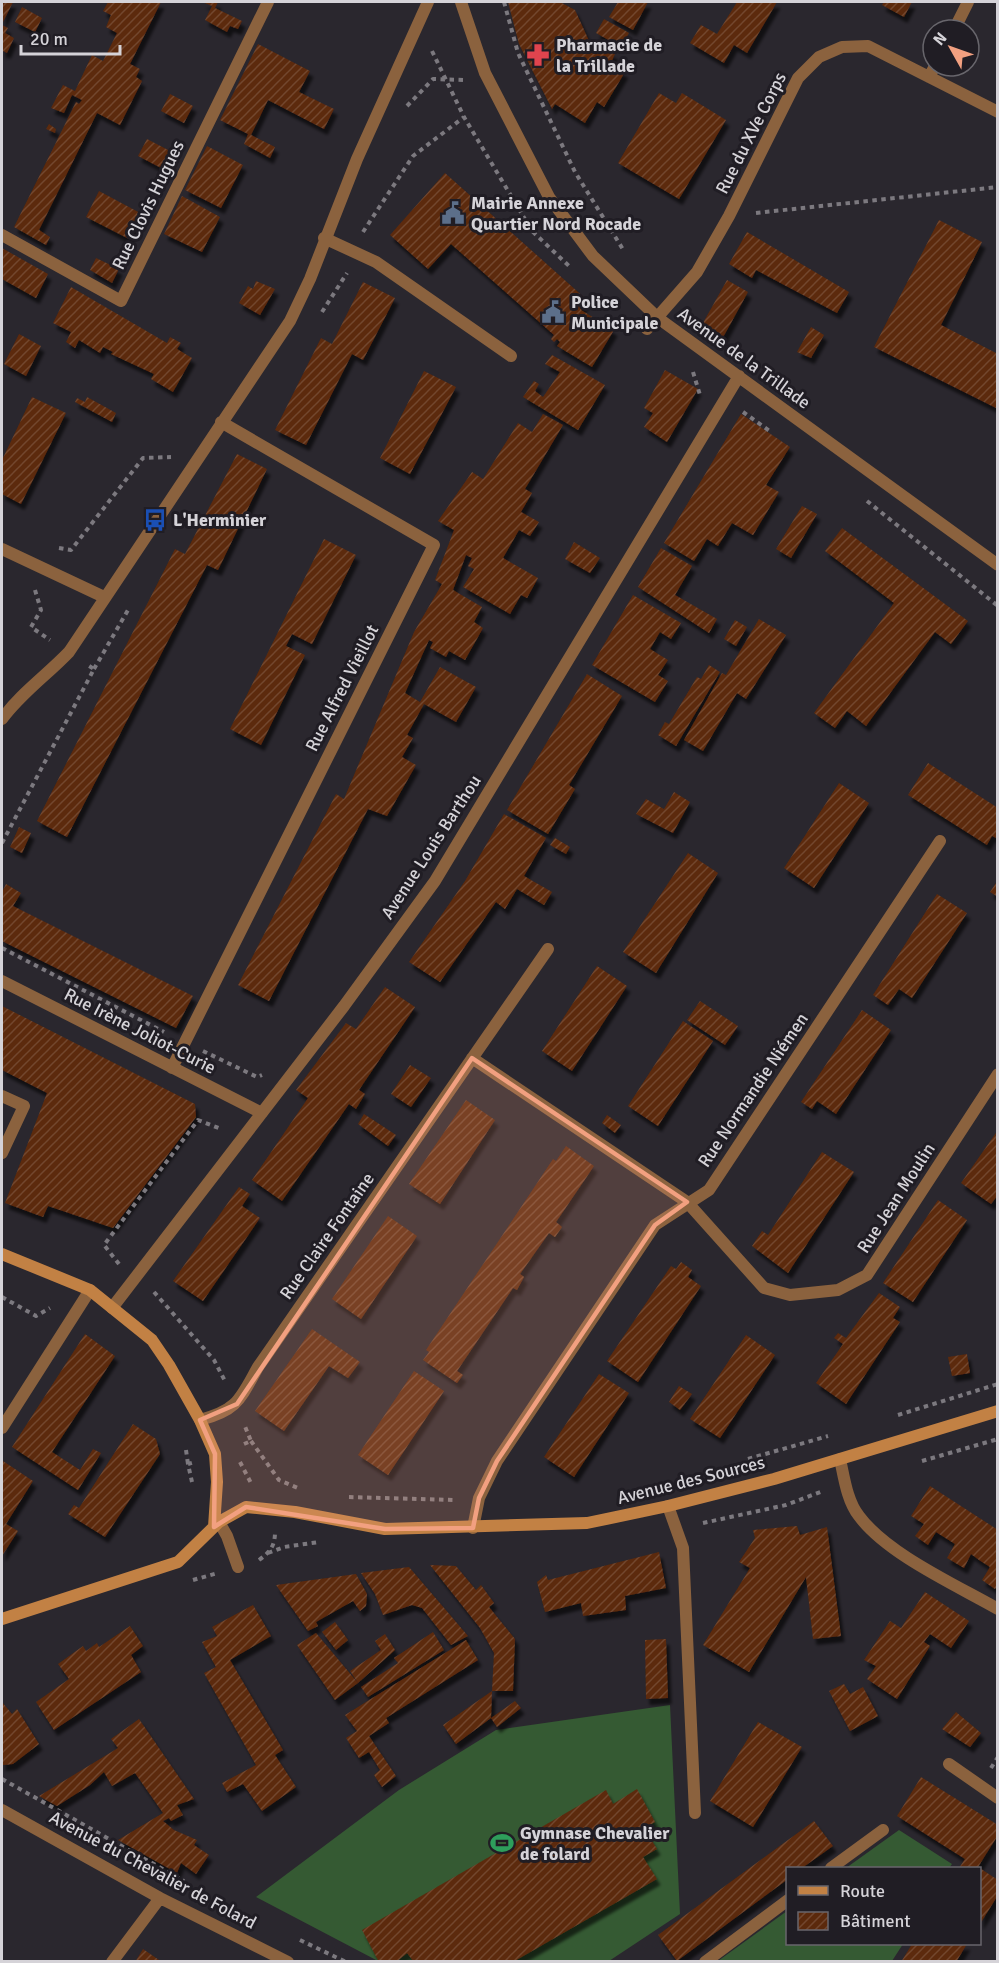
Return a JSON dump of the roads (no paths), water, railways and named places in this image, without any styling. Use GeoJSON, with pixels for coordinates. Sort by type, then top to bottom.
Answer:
{"type":"FeatureCollection","features":[{"type":"Feature","properties":{"kind":"street","name":"Rue Clovis Hugues"},"geometry":{"type":"LineString","coordinates":[[2,235],[120,301],[268,2]]}},
{"type":"Feature","properties":{"kind":"street"},"geometry":{"type":"LineString","coordinates":[[2,719],[12,706],[69,652],[290,321],[428,2]]}},
{"type":"Feature","properties":{"kind":"street","name":"Avenue de la Trillade"},"geometry":{"type":"LineString","coordinates":[[461,2],[485,73],[497,92],[549,197],[593,256],[658,318],[998,565]]}},
{"type":"Feature","properties":{"kind":"street"},"geometry":{"type":"LineString","coordinates":[[960,18],[968,2]]}},
{"type":"Feature","properties":{"kind":"street","name":"Rue du XVe Corps"},"geometry":{"type":"LineString","coordinates":[[647,329],[697,272],[729,216],[798,78],[819,57],[842,47],[867,46],[921,67]]}},
{"type":"Feature","properties":{"kind":"street","name":"Rue du XVe Corps"},"geometry":{"type":"LineString","coordinates":[[943,78],[998,112]]}},
{"type":"Feature","properties":{"kind":"street"},"geometry":{"type":"LineString","coordinates":[[324,238],[376,262],[511,356]]}},
{"type":"Feature","properties":{"kind":"street","name":"Avenue Louis Barthou"},"geometry":{"type":"LineString","coordinates":[[112,1308],[344,1006],[435,881],[739,376]]}},
{"type":"Feature","properties":{"kind":"street","name":"Rue Alfred Vieillot"},"geometry":{"type":"LineString","coordinates":[[172,1068],[434,544],[221,422]]}},
{"type":"Feature","properties":{"kind":"street"},"geometry":{"type":"LineString","coordinates":[[2,549],[104,597]]}},
{"type":"Feature","properties":{"kind":"street","name":"Rue Normandie Niémen"},"geometry":{"type":"LineString","coordinates":[[473,1528],[479,1498],[497,1461],[655,1225],[687,1202],[709,1190],[940,841]]}},
{"type":"Feature","properties":{"kind":"street","name":"Rue Claire Fontaine"},"geometry":{"type":"LineString","coordinates":[[200,1420],[218,1415],[237,1404],[258,1367],[548,949]]}},
{"type":"Feature","properties":{"kind":"street","name":"Rue Irène Joliot-Curie"},"geometry":{"type":"LineString","coordinates":[[2,981],[262,1113]]}},
{"type":"Feature","properties":{"kind":"street"},"geometry":{"type":"LineString","coordinates":[[472,1058],[687,1202]]}},
{"type":"Feature","properties":{"kind":"street","name":"Rue Jean Moulin"},"geometry":{"type":"LineString","coordinates":[[687,1202],[764,1288],[790,1295],[838,1290],[867,1275],[998,1074]]}},
{"type":"Feature","properties":{"kind":"street"},"geometry":{"type":"LineString","coordinates":[[2,1096],[24,1107],[2,1153]]}},
{"type":"Feature","properties":{"kind":"street"},"geometry":{"type":"LineString","coordinates":[[2,1254],[90,1290],[152,1341],[169,1365],[200,1420],[215,1454],[217,1482],[216,1524],[178,1562],[2,1619]]}},
{"type":"Feature","properties":{"kind":"street"},"geometry":{"type":"LineString","coordinates":[[2,1428],[90,1290]]}},
{"type":"Feature","properties":{"kind":"street","name":"Avenue des Sources"},"geometry":{"type":"LineString","coordinates":[[216,1524],[246,1507],[262,1507],[385,1529],[587,1523],[668,1506],[840,1459],[998,1411]]}},
{"type":"Feature","properties":{"kind":"street"},"geometry":{"type":"LineString","coordinates":[[840,1459],[845,1483],[858,1515],[882,1541],[998,1609]]}},
{"type":"Feature","properties":{"kind":"street"},"geometry":{"type":"LineString","coordinates":[[668,1506],[683,1548],[695,1813]]}},
{"type":"Feature","properties":{"kind":"street"},"geometry":{"type":"LineString","coordinates":[[216,1524],[227,1536],[238,1567]]}},
{"type":"Feature","properties":{"kind":"street"},"geometry":{"type":"LineString","coordinates":[[949,1764],[998,1798]]}},
{"type":"Feature","properties":{"kind":"street","name":"Avenue du Chevalier de Folard"},"geometry":{"type":"LineString","coordinates":[[4,1815],[272,1958],[288,1962]]}},
{"type":"Feature","properties":{"kind":"street"},"geometry":{"type":"LineString","coordinates":[[834,1867],[883,1830]]}},
{"type":"Feature","properties":{"kind":"street"},"geometry":{"type":"LineString","coordinates":[[112,1962],[160,1898]]}},
{"type":"Feature","properties":{"kind":"street"},"geometry":{"type":"LineString","coordinates":[[705,1962],[786,1901]]}},
{"type":"Feature","properties":{"kind":"place","name":"Pharmacie de la Trillade"},"geometry":{"type":"Point","coordinates":[538,55]}},
{"type":"Feature","properties":{"kind":"place","name":"Mairie Annexe Quartier Nord Rocade"},"geometry":{"type":"Point","coordinates":[453,213]}},
{"type":"Feature","properties":{"kind":"place","name":"Police Municipale"},"geometry":{"type":"Point","coordinates":[553,312]}},
{"type":"Feature","properties":{"kind":"place","name":"L'Herminier"},"geometry":{"type":"Point","coordinates":[155,520]}},
{"type":"Feature","properties":{"kind":"place","name":"Gymnase Chevalier de folard"},"geometry":{"type":"Point","coordinates":[502,1843]}}]}
